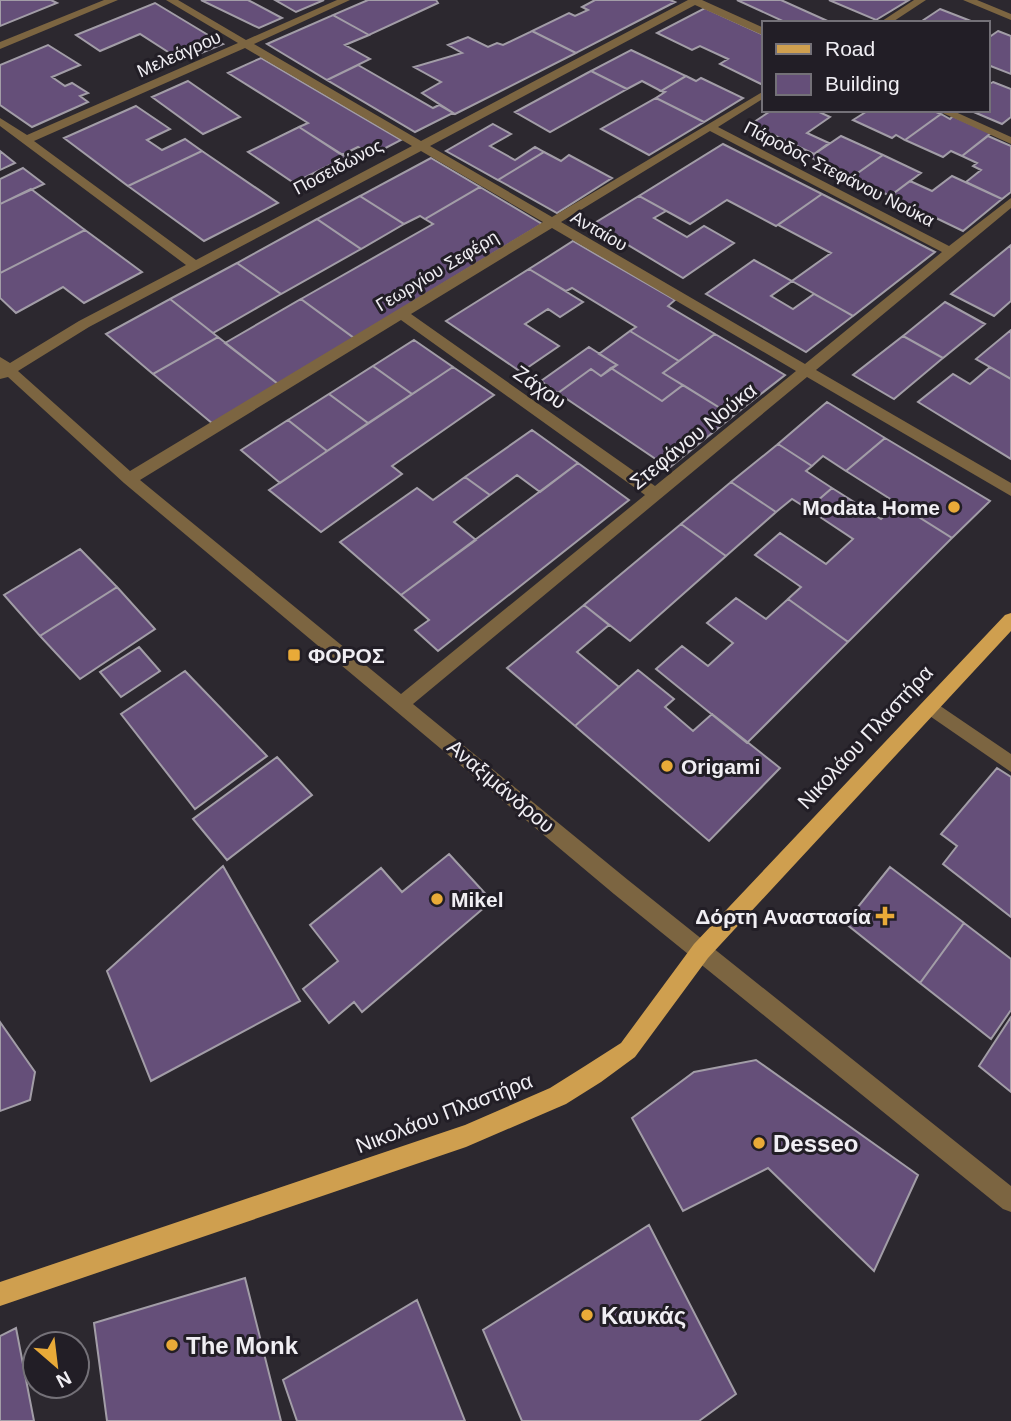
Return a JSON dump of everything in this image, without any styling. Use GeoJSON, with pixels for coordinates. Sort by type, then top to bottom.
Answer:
{"type":"FeatureCollection","features":[{"type":"Feature","properties":{"kind":"main road","name":"Νικολάου Πλαστήρα"},"geometry":{"type":"LineString","coordinates":[[2,1291],[420,1153],[558,1096],[628,1050],[701,951],[1011,620]]}},
{"type":"Feature","properties":{"kind":"street"},"geometry":{"type":"LineString","coordinates":[[0,46],[113,0]]}},
{"type":"Feature","properties":{"kind":"street","name":"Ανταίου"},"geometry":{"type":"LineString","coordinates":[[171,0],[1011,490]]}},
{"type":"Feature","properties":{"kind":"street","name":"Μελεάγρου"},"geometry":{"type":"LineString","coordinates":[[26,140],[345,0]]}},
{"type":"Feature","properties":{"kind":"street"},"geometry":{"type":"LineString","coordinates":[[695,0],[762,31]]}},
{"type":"Feature","properties":{"kind":"street","name":"Ποσειδώνος"},"geometry":{"type":"LineString","coordinates":[[3,369],[695,0]]}},
{"type":"Feature","properties":{"kind":"street"},"geometry":{"type":"LineString","coordinates":[[887,21],[922,0]]}},
{"type":"Feature","properties":{"kind":"street"},"geometry":{"type":"LineString","coordinates":[[968,0],[1011,17]]}},
{"type":"Feature","properties":{"kind":"street","name":"Γεωργίου Σεφέρη"},"geometry":{"type":"LineString","coordinates":[[129,478],[762,95]]}},
{"type":"Feature","properties":{"kind":"street"},"geometry":{"type":"LineString","coordinates":[[946,112],[1011,141]]}},
{"type":"Feature","properties":{"kind":"street"},"geometry":{"type":"LineString","coordinates":[[0,121],[195,265]]}},
{"type":"Feature","properties":{"kind":"street","name":"Πάροδος Στεφάνου Νούκα"},"geometry":{"type":"LineString","coordinates":[[710,127],[951,252]]}},
{"type":"Feature","properties":{"kind":"street","name":"Στεφάνου Νούκα"},"geometry":{"type":"LineString","coordinates":[[402,703],[1011,202]]}},
{"type":"Feature","properties":{"kind":"street","name":"Ζάχου"},"geometry":{"type":"LineString","coordinates":[[400,313],[656,495]]}},
{"type":"Feature","properties":{"kind":"street","name":"Αναξιμάνδρου"},"geometry":{"type":"LineString","coordinates":[[3,369],[129,478],[701,951],[1011,1201]]}},
{"type":"Feature","properties":{"kind":"street"},"geometry":{"type":"LineString","coordinates":[[930,707],[1011,764]]}},
{"type":"Feature","properties":{"kind":"building"},"geometry":{"type":"Polygon","coordinates":[[[0,0],[51,0],[57,3],[0,26],[0,0]]]}},
{"type":"Feature","properties":{"kind":"building"},"geometry":{"type":"Polygon","coordinates":[[[201,0],[248,0],[282,18],[259,28],[201,0]]]}},
{"type":"Feature","properties":{"kind":"building"},"geometry":{"type":"Polygon","coordinates":[[[275,0],[324,0],[296,12],[275,0]]]}},
{"type":"Feature","properties":{"kind":"building"},"geometry":{"type":"Polygon","coordinates":[[[368,0],[436,0],[438,3],[369,35],[333,15],[368,0]]]}},
{"type":"Feature","properties":{"kind":"building"},"geometry":{"type":"Polygon","coordinates":[[[595,0],[675,2],[576,53],[532,31],[569,13],[575,16],[588,10],[582,7],[595,0]]]}},
{"type":"Feature","properties":{"kind":"building"},"geometry":{"type":"Polygon","coordinates":[[[737,0],[781,0],[828,21],[783,21],[737,0]]]}},
{"type":"Feature","properties":{"kind":"building"},"geometry":{"type":"Polygon","coordinates":[[[829,0],[909,0],[876,20],[829,0]]]}},
{"type":"Feature","properties":{"kind":"building"},"geometry":{"type":"Polygon","coordinates":[[[155,3],[223,44],[182,61],[140,34],[100,51],[76,35],[155,3]]]}},
{"type":"Feature","properties":{"kind":"building"},"geometry":{"type":"Polygon","coordinates":[[[705,8],[762,34],[762,83],[720,64],[728,59],[700,46],[692,50],[657,33],[705,8]]]}},
{"type":"Feature","properties":{"kind":"building"},"geometry":{"type":"Polygon","coordinates":[[[940,9],[971,21],[922,21],[940,9]]]}},
{"type":"Feature","properties":{"kind":"building"},"geometry":{"type":"Polygon","coordinates":[[[333,15],[369,35],[345,45],[370,59],[327,80],[267,44],[333,15]]]}},
{"type":"Feature","properties":{"kind":"building"},"geometry":{"type":"Polygon","coordinates":[[[532,31],[576,53],[455,114],[422,93],[441,82],[414,67],[462,53],[448,45],[468,37],[488,47],[497,43],[503,45],[532,31]]]}},
{"type":"Feature","properties":{"kind":"building"},"geometry":{"type":"Polygon","coordinates":[[[998,31],[1011,36],[1011,74],[990,66],[990,37],[998,31]]]}},
{"type":"Feature","properties":{"kind":"building"},"geometry":{"type":"Polygon","coordinates":[[[48,45],[80,65],[52,77],[65,86],[72,83],[88,93],[80,96],[88,102],[32,127],[0,105],[0,65],[48,45]]]}},
{"type":"Feature","properties":{"kind":"building"},"geometry":{"type":"Polygon","coordinates":[[[631,50],[686,76],[661,91],[642,81],[627,89],[591,71],[631,50]]]}},
{"type":"Feature","properties":{"kind":"building"},"geometry":{"type":"Polygon","coordinates":[[[261,58],[401,140],[372,155],[358,147],[342,155],[299,127],[308,123],[228,73],[261,58]]]}},
{"type":"Feature","properties":{"kind":"building"},"geometry":{"type":"Polygon","coordinates":[[[358,65],[433,108],[439,105],[453,113],[415,132],[327,80],[358,65]]]}},
{"type":"Feature","properties":{"kind":"building"},"geometry":{"type":"Polygon","coordinates":[[[591,71],[627,89],[550,132],[515,112],[591,71]]]}},
{"type":"Feature","properties":{"kind":"building"},"geometry":{"type":"Polygon","coordinates":[[[686,76],[696,81],[701,78],[743,98],[704,122],[656,98],[665,92],[661,91],[686,76]]]}},
{"type":"Feature","properties":{"kind":"building"},"geometry":{"type":"Polygon","coordinates":[[[188,81],[240,117],[203,134],[152,97],[188,81]]]}},
{"type":"Feature","properties":{"kind":"building"},"geometry":{"type":"Polygon","coordinates":[[[993,82],[1011,89],[1011,117],[1002,124],[974,112],[990,112],[990,84],[993,82]]]}},
{"type":"Feature","properties":{"kind":"building"},"geometry":{"type":"Polygon","coordinates":[[[656,98],[704,122],[649,155],[601,129],[656,98]]]}},
{"type":"Feature","properties":{"kind":"building"},"geometry":{"type":"Polygon","coordinates":[[[136,106],[170,129],[147,140],[162,150],[185,139],[202,151],[128,186],[64,138],[136,106]]]}},
{"type":"Feature","properties":{"kind":"building"},"geometry":{"type":"Polygon","coordinates":[[[769,112],[819,112],[830,117],[807,133],[829,143],[814,154],[751,124],[769,112]]]}},
{"type":"Feature","properties":{"kind":"building"},"geometry":{"type":"Polygon","coordinates":[[[866,112],[941,114],[905,140],[896,135],[892,138],[853,120],[866,112]]]}},
{"type":"Feature","properties":{"kind":"building"},"geometry":{"type":"Polygon","coordinates":[[[941,114],[950,119],[953,116],[991,133],[962,156],[951,151],[943,157],[905,140],[941,114]]]}},
{"type":"Feature","properties":{"kind":"building"},"geometry":{"type":"Polygon","coordinates":[[[493,124],[511,134],[490,146],[515,160],[535,147],[544,152],[498,180],[446,151],[493,124]]]}},
{"type":"Feature","properties":{"kind":"building"},"geometry":{"type":"Polygon","coordinates":[[[299,127],[346,157],[294,183],[248,152],[299,127]]]}},
{"type":"Feature","properties":{"kind":"building"},"geometry":{"type":"Polygon","coordinates":[[[841,136],[883,155],[852,177],[810,157],[841,136]]]}},
{"type":"Feature","properties":{"kind":"building"},"geometry":{"type":"Polygon","coordinates":[[[988,136],[1011,146],[1011,192],[1002,199],[966,182],[981,170],[973,166],[977,163],[962,156],[988,136]]]}},
{"type":"Feature","properties":{"kind":"building"},"geometry":{"type":"Polygon","coordinates":[[[723,144],[822,194],[776,226],[727,200],[690,224],[639,196],[723,144]]]}},
{"type":"Feature","properties":{"kind":"building"},"geometry":{"type":"Polygon","coordinates":[[[0,151],[15,163],[0,170],[0,151]]]}},
{"type":"Feature","properties":{"kind":"building"},"geometry":{"type":"Polygon","coordinates":[[[202,151],[278,203],[204,241],[128,186],[202,151]]]}},
{"type":"Feature","properties":{"kind":"building"},"geometry":{"type":"Polygon","coordinates":[[[544,152],[561,161],[569,155],[612,178],[557,213],[498,180],[544,152]]]}},
{"type":"Feature","properties":{"kind":"building"},"geometry":{"type":"Polygon","coordinates":[[[883,155],[921,173],[890,196],[852,177],[883,155]]]}},
{"type":"Feature","properties":{"kind":"building"},"geometry":{"type":"Polygon","coordinates":[[[431,158],[480,187],[425,219],[420,216],[404,224],[360,196],[431,158]]]}},
{"type":"Feature","properties":{"kind":"building"},"geometry":{"type":"Polygon","coordinates":[[[23,168],[44,184],[0,204],[0,179],[23,168]]]}},
{"type":"Feature","properties":{"kind":"building"},"geometry":{"type":"Polygon","coordinates":[[[952,176],[1002,199],[963,231],[890,196],[910,181],[932,191],[952,176]]]}},
{"type":"Feature","properties":{"kind":"building"},"geometry":{"type":"Polygon","coordinates":[[[480,187],[542,224],[354,338],[301,299],[433,224],[425,219],[480,187]]]}},
{"type":"Feature","properties":{"kind":"building"},"geometry":{"type":"Polygon","coordinates":[[[31,189],[85,230],[0,273],[0,204],[31,189]]]}},
{"type":"Feature","properties":{"kind":"building"},"geometry":{"type":"Polygon","coordinates":[[[822,194],[935,252],[853,316],[792,281],[831,253],[778,225],[822,194]]]}},
{"type":"Feature","properties":{"kind":"building"},"geometry":{"type":"Polygon","coordinates":[[[360,196],[404,224],[361,249],[317,219],[360,196]]]}},
{"type":"Feature","properties":{"kind":"building"},"geometry":{"type":"Polygon","coordinates":[[[639,196],[666,211],[654,218],[687,237],[704,226],[734,243],[683,278],[593,224],[639,196]]]}},
{"type":"Feature","properties":{"kind":"building"},"geometry":{"type":"Polygon","coordinates":[[[317,219],[361,249],[281,294],[237,263],[317,219]]]}},
{"type":"Feature","properties":{"kind":"building"},"geometry":{"type":"Polygon","coordinates":[[[85,230],[142,272],[84,303],[63,287],[16,313],[0,298],[0,273],[85,230]]]}},
{"type":"Feature","properties":{"kind":"building"},"geometry":{"type":"Polygon","coordinates":[[[573,241],[675,300],[668,306],[715,334],[679,361],[630,331],[636,327],[572,288],[566,291],[529,269],[573,241]]]}},
{"type":"Feature","properties":{"kind":"building"},"geometry":{"type":"Polygon","coordinates":[[[1011,245],[1011,301],[994,316],[951,294],[1011,245]]]}},
{"type":"Feature","properties":{"kind":"building"},"geometry":{"type":"Polygon","coordinates":[[[754,260],[792,281],[771,296],[793,309],[814,294],[853,316],[806,352],[706,294],[754,260]]]}},
{"type":"Feature","properties":{"kind":"building"},"geometry":{"type":"Polygon","coordinates":[[[237,263],[281,294],[213,333],[170,299],[237,263]]]}},
{"type":"Feature","properties":{"kind":"building"},"geometry":{"type":"Polygon","coordinates":[[[529,269],[583,302],[560,317],[548,309],[525,324],[559,346],[521,372],[446,321],[529,269]]]}},
{"type":"Feature","properties":{"kind":"building"},"geometry":{"type":"Polygon","coordinates":[[[170,299],[218,337],[153,374],[106,334],[170,299]]]}},
{"type":"Feature","properties":{"kind":"building"},"geometry":{"type":"Polygon","coordinates":[[[301,299],[354,338],[278,384],[225,343],[301,299]]]}},
{"type":"Feature","properties":{"kind":"building"},"geometry":{"type":"Polygon","coordinates":[[[945,302],[985,324],[943,358],[903,336],[945,302]]]}},
{"type":"Feature","properties":{"kind":"building"},"geometry":{"type":"Polygon","coordinates":[[[1011,330],[1011,379],[976,359],[1011,330]]]}},
{"type":"Feature","properties":{"kind":"building"},"geometry":{"type":"Polygon","coordinates":[[[630,331],[679,361],[663,373],[683,385],[662,401],[611,368],[617,365],[599,354],[630,331]]]}},
{"type":"Feature","properties":{"kind":"building"},"geometry":{"type":"Polygon","coordinates":[[[715,334],[785,375],[733,416],[663,373],[715,334]]]}},
{"type":"Feature","properties":{"kind":"building"},"geometry":{"type":"Polygon","coordinates":[[[903,336],[943,358],[894,399],[853,375],[903,336]]]}},
{"type":"Feature","properties":{"kind":"building"},"geometry":{"type":"Polygon","coordinates":[[[218,337],[278,384],[213,424],[153,374],[218,337]]]}},
{"type":"Feature","properties":{"kind":"building"},"geometry":{"type":"Polygon","coordinates":[[[414,340],[453,367],[412,394],[373,366],[414,340]]]}},
{"type":"Feature","properties":{"kind":"building"},"geometry":{"type":"Polygon","coordinates":[[[589,347],[617,365],[601,376],[591,369],[558,393],[541,381],[589,347]]]}},
{"type":"Feature","properties":{"kind":"building"},"geometry":{"type":"Polygon","coordinates":[[[373,366],[412,394],[368,423],[329,394],[373,366]]]}},
{"type":"Feature","properties":{"kind":"building"},"geometry":{"type":"Polygon","coordinates":[[[453,367],[494,395],[392,466],[402,474],[321,532],[269,490],[453,367]]]}},
{"type":"Feature","properties":{"kind":"building"},"geometry":{"type":"Polygon","coordinates":[[[990,367],[1011,379],[1011,459],[918,402],[953,374],[970,384],[990,367]]]}},
{"type":"Feature","properties":{"kind":"building"},"geometry":{"type":"Polygon","coordinates":[[[611,368],[662,401],[683,385],[733,416],[669,468],[558,393],[591,369],[601,376],[611,368]]]}},
{"type":"Feature","properties":{"kind":"building"},"geometry":{"type":"Polygon","coordinates":[[[329,394],[368,423],[327,451],[288,420],[329,394]]]}},
{"type":"Feature","properties":{"kind":"building"},"geometry":{"type":"Polygon","coordinates":[[[827,402],[885,438],[846,471],[823,456],[812,466],[778,444],[827,402]]]}},
{"type":"Feature","properties":{"kind":"building"},"geometry":{"type":"Polygon","coordinates":[[[288,420],[327,451],[280,483],[241,450],[288,420]]]}},
{"type":"Feature","properties":{"kind":"building"},"geometry":{"type":"Polygon","coordinates":[[[532,430],[578,463],[540,492],[517,475],[490,495],[465,477],[532,430]]]}},
{"type":"Feature","properties":{"kind":"building"},"geometry":{"type":"Polygon","coordinates":[[[885,438],[990,501],[952,538],[846,471],[885,438]]]}},
{"type":"Feature","properties":{"kind":"building"},"geometry":{"type":"Polygon","coordinates":[[[778,444],[812,466],[806,471],[832,488],[808,509],[792,499],[776,512],[731,482],[778,444]]]}},
{"type":"Feature","properties":{"kind":"building"},"geometry":{"type":"Polygon","coordinates":[[[578,463],[629,500],[438,651],[415,630],[429,620],[401,595],[578,463]]]}},
{"type":"Feature","properties":{"kind":"building"},"geometry":{"type":"Polygon","coordinates":[[[465,477],[490,495],[454,522],[476,540],[401,595],[340,542],[417,488],[433,500],[465,477]]]}},
{"type":"Feature","properties":{"kind":"building"},"geometry":{"type":"Polygon","coordinates":[[[731,482],[776,512],[726,556],[681,524],[731,482]]]}},
{"type":"Feature","properties":{"kind":"building"},"geometry":{"type":"Polygon","coordinates":[[[832,488],[881,519],[898,504],[952,538],[848,642],[788,599],[801,587],[755,555],[780,533],[826,564],[853,539],[808,509],[832,488]]]}},
{"type":"Feature","properties":{"kind":"building"},"geometry":{"type":"Polygon","coordinates":[[[681,524],[726,556],[630,641],[584,605],[681,524]]]}},
{"type":"Feature","properties":{"kind":"building"},"geometry":{"type":"Polygon","coordinates":[[[80,549],[117,587],[40,636],[4,595],[80,549]]]}},
{"type":"Feature","properties":{"kind":"building"},"geometry":{"type":"Polygon","coordinates":[[[117,587],[155,629],[80,679],[40,636],[117,587]]]}},
{"type":"Feature","properties":{"kind":"building"},"geometry":{"type":"Polygon","coordinates":[[[736,598],[766,619],[788,599],[848,642],[747,743],[656,669],[682,646],[708,666],[733,643],[707,623],[736,598]]]}},
{"type":"Feature","properties":{"kind":"building"},"geometry":{"type":"Polygon","coordinates":[[[584,605],[609,625],[577,652],[619,687],[575,726],[507,668],[584,605]]]}},
{"type":"Feature","properties":{"kind":"building"},"geometry":{"type":"Polygon","coordinates":[[[139,647],[160,671],[121,697],[100,672],[139,647]]]}},
{"type":"Feature","properties":{"kind":"building"},"geometry":{"type":"Polygon","coordinates":[[[638,670],[674,699],[665,707],[693,731],[712,714],[780,768],[709,841],[575,726],[638,670]]]}},
{"type":"Feature","properties":{"kind":"building"},"geometry":{"type":"Polygon","coordinates":[[[185,671],[267,756],[195,809],[121,714],[185,671]]]}},
{"type":"Feature","properties":{"kind":"building"},"geometry":{"type":"Polygon","coordinates":[[[277,757],[312,795],[227,860],[193,819],[277,757]]]}},
{"type":"Feature","properties":{"kind":"building"},"geometry":{"type":"Polygon","coordinates":[[[997,768],[1011,777],[1011,917],[943,864],[957,846],[941,834],[997,768]]]}},
{"type":"Feature","properties":{"kind":"building"},"geometry":{"type":"Polygon","coordinates":[[[449,854],[492,901],[362,1012],[354,1002],[329,1023],[303,989],[338,961],[310,925],[381,868],[402,892],[449,854]]]}},
{"type":"Feature","properties":{"kind":"building"},"geometry":{"type":"Polygon","coordinates":[[[223,866],[300,1001],[151,1081],[107,971],[223,866]]]}},
{"type":"Feature","properties":{"kind":"building"},"geometry":{"type":"Polygon","coordinates":[[[890,867],[964,923],[920,983],[845,923],[890,867]]]}},
{"type":"Feature","properties":{"kind":"building"},"geometry":{"type":"Polygon","coordinates":[[[964,923],[1011,959],[1011,1010],[991,1039],[920,983],[964,923]]]}},
{"type":"Feature","properties":{"kind":"building"},"geometry":{"type":"Polygon","coordinates":[[[1011,1017],[1011,1092],[979,1066],[1011,1017]]]}},
{"type":"Feature","properties":{"kind":"building"},"geometry":{"type":"Polygon","coordinates":[[[0,1022],[35,1072],[30,1100],[0,1111],[0,1022]]]}},
{"type":"Feature","properties":{"kind":"building","name":"Desseo"},"geometry":{"type":"Polygon","coordinates":[[[756,1060],[918,1175],[874,1271],[768,1168],[683,1211],[632,1118],[694,1072],[756,1060]]]}},
{"type":"Feature","properties":{"kind":"building"},"geometry":{"type":"Polygon","coordinates":[[[649,1225],[736,1394],[699,1421],[522,1421],[483,1330],[649,1225]]]}},
{"type":"Feature","properties":{"kind":"building"},"geometry":{"type":"Polygon","coordinates":[[[245,1278],[281,1421],[107,1421],[94,1323],[245,1278]]]}},
{"type":"Feature","properties":{"kind":"building"},"geometry":{"type":"Polygon","coordinates":[[[417,1300],[465,1421],[297,1421],[283,1380],[417,1300]]]}},
{"type":"Feature","properties":{"kind":"building"},"geometry":{"type":"Polygon","coordinates":[[[16,1328],[21,1354],[21,1400],[30,1400],[34,1421],[0,1421],[0,1336],[16,1328]]]}},
{"type":"Feature","properties":{"kind":"place","name":"Modata Home"},"geometry":{"type":"Point","coordinates":[954,507]}},
{"type":"Feature","properties":{"kind":"place","name":"ΦΟΡΟΣ"},"geometry":{"type":"Point","coordinates":[294,655]}},
{"type":"Feature","properties":{"kind":"place","name":"Origami"},"geometry":{"type":"Point","coordinates":[667,766]}},
{"type":"Feature","properties":{"kind":"place","name":"Mikel"},"geometry":{"type":"Point","coordinates":[437,899]}},
{"type":"Feature","properties":{"kind":"place","name":"Δόρτη Αναστασία"},"geometry":{"type":"Point","coordinates":[885,916]}},
{"type":"Feature","properties":{"kind":"place","name":"Desseo"},"geometry":{"type":"Point","coordinates":[759,1143]}},
{"type":"Feature","properties":{"kind":"place","name":"Καυκάς"},"geometry":{"type":"Point","coordinates":[587,1315]}},
{"type":"Feature","properties":{"kind":"place","name":"The Monk"},"geometry":{"type":"Point","coordinates":[172,1345]}}]}
